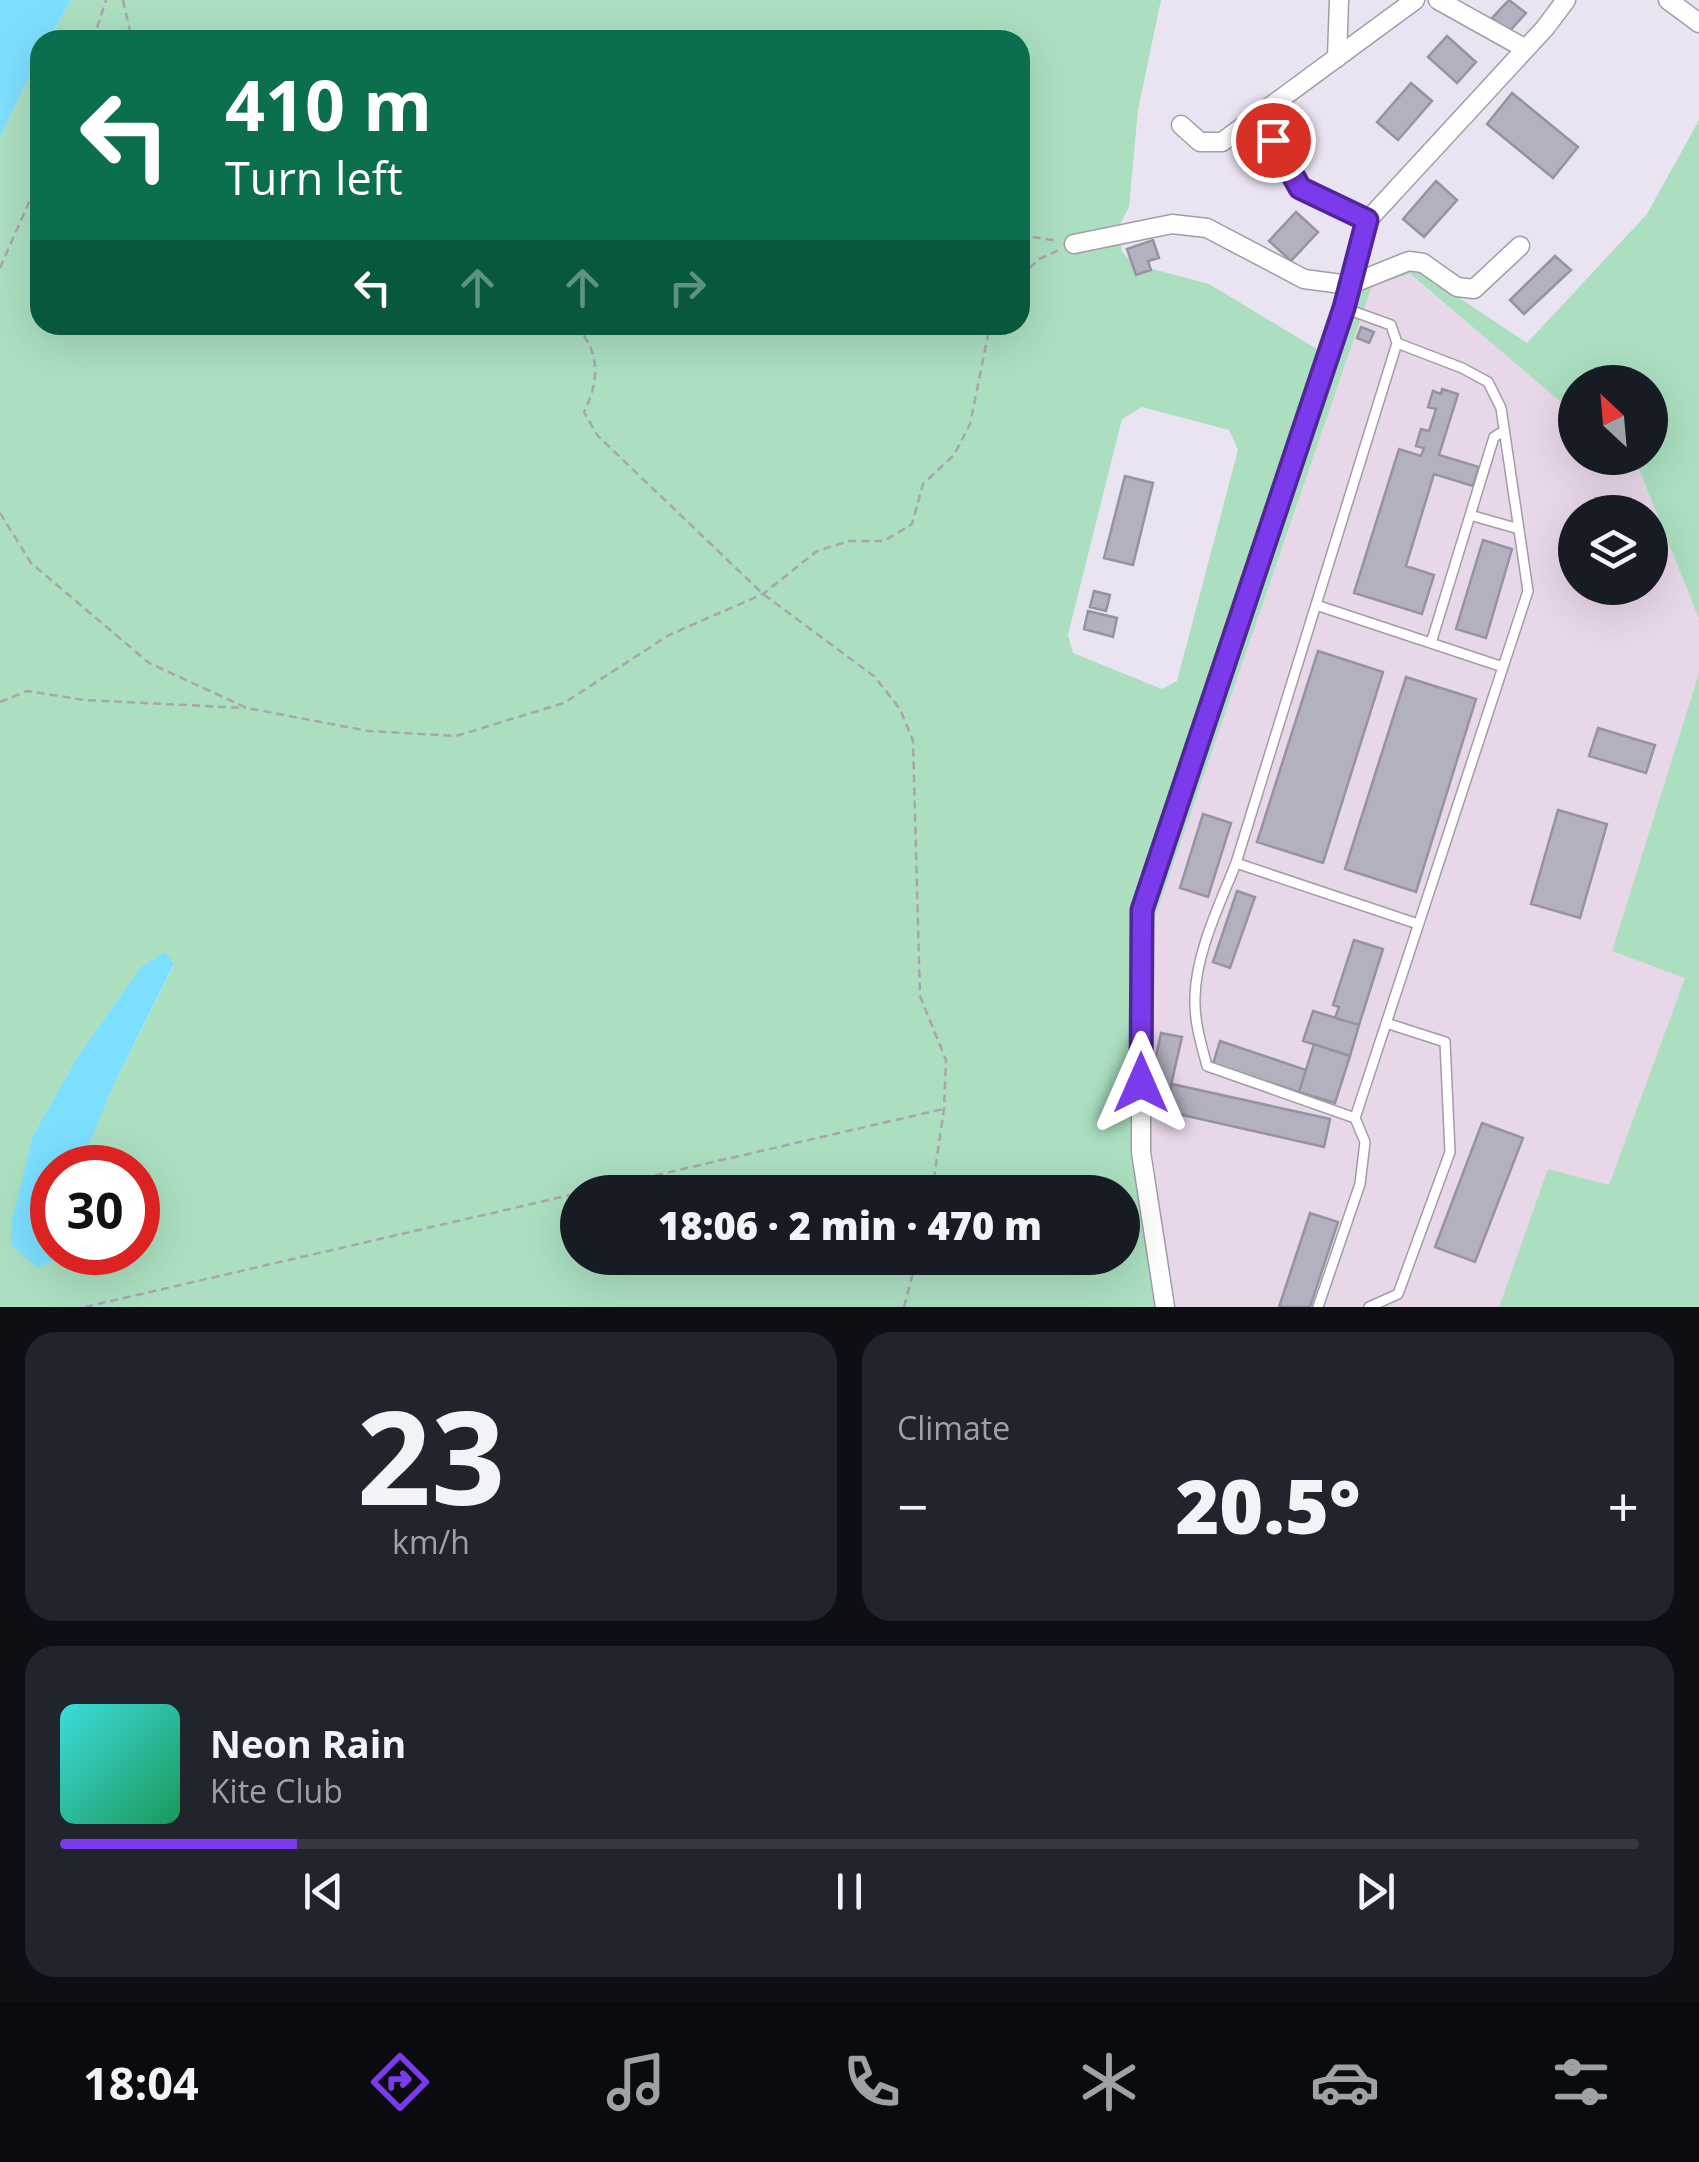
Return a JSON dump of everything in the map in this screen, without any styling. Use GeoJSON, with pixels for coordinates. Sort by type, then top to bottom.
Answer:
{"type":"FeatureCollection","features":[{"type":"Feature","properties":{"kind":"street"},"geometry":{"type":"LineString","coordinates":[[1337,58],[1339,0]]}},
{"type":"Feature","properties":{"kind":"street"},"geometry":{"type":"LineString","coordinates":[[1181,125],[1200,142],[1222,142],[1415,0]]}},
{"type":"Feature","properties":{"kind":"street"},"geometry":{"type":"LineString","coordinates":[[1438,0],[1524,48]]}},
{"type":"Feature","properties":{"kind":"street"},"geometry":{"type":"LineString","coordinates":[[1165,1307],[1141,1152],[1142,910],[1344,308],[1367,220],[1545,28],[1566,0]]}},
{"type":"Feature","properties":{"kind":"street"},"geometry":{"type":"LineString","coordinates":[[1668,0],[1699,23]]}},
{"type":"Feature","properties":{"kind":"street"},"geometry":{"type":"LineString","coordinates":[[1260,116],[1300,188],[1367,220]]}},
{"type":"Feature","properties":{"kind":"street"},"geometry":{"type":"LineString","coordinates":[[1074,244],[1172,224],[1207,228],[1304,279],[1349,285],[1409,261],[1423,262],[1457,287],[1474,290],[1520,246]]}},
{"type":"Feature","properties":{"kind":"lane"},"geometry":{"type":"LineString","coordinates":[[1344,308],[1391,326],[1397,343],[1236,863],[1208,934],[1194,994],[1207,1066],[1355,1118]]}},
{"type":"Feature","properties":{"kind":"lane"},"geometry":{"type":"LineString","coordinates":[[1318,1307],[1360,1184],[1365,1142],[1355,1118],[1528,591],[1501,408],[1488,382],[1397,343]]}},
{"type":"Feature","properties":{"kind":"lane"},"geometry":{"type":"LineString","coordinates":[[1431,643],[1494,437],[1504,431]]}},
{"type":"Feature","properties":{"kind":"lane"},"geometry":{"type":"LineString","coordinates":[[1470,515],[1519,529]]}},
{"type":"Feature","properties":{"kind":"lane"},"geometry":{"type":"LineString","coordinates":[[1316,605],[1503,667]]}},
{"type":"Feature","properties":{"kind":"lane"},"geometry":{"type":"LineString","coordinates":[[1236,863],[1418,924]]}},
{"type":"Feature","properties":{"kind":"lane"},"geometry":{"type":"LineString","coordinates":[[1369,1307],[1398,1294],[1450,1152],[1445,1042],[1386,1023]]}},
{"type":"Feature","properties":{"kind":"path"},"geometry":{"type":"LineString","coordinates":[[96,30],[106,0]]}},
{"type":"Feature","properties":{"kind":"path"},"geometry":{"type":"LineString","coordinates":[[124,0],[130,30]]}},
{"type":"Feature","properties":{"kind":"path"},"geometry":{"type":"LineString","coordinates":[[0,268],[30,200]]}},
{"type":"Feature","properties":{"kind":"path"},"geometry":{"type":"LineString","coordinates":[[1030,237],[1074,244]]}},
{"type":"Feature","properties":{"kind":"path"},"geometry":{"type":"LineString","coordinates":[[1030,268],[1039,259],[1074,244]]}},
{"type":"Feature","properties":{"kind":"path"},"geometry":{"type":"LineString","coordinates":[[584,335],[598,368],[584,412],[596,435],[763,594],[875,677],[900,709],[913,741],[920,996],[946,1060],[934,1175]]}},
{"type":"Feature","properties":{"kind":"path"},"geometry":{"type":"LineString","coordinates":[[0,702],[27,691],[84,700],[247,708],[368,731],[456,736],[564,703],[669,635],[763,594],[816,552],[849,541],[884,541],[912,524],[923,484],[954,455],[970,424],[988,335]]}},
{"type":"Feature","properties":{"kind":"path"},"geometry":{"type":"LineString","coordinates":[[0,513],[31,563],[149,664],[247,708]]}},
{"type":"Feature","properties":{"kind":"path"},"geometry":{"type":"LineString","coordinates":[[86,1307],[944,1108]]}},
{"type":"Feature","properties":{"kind":"path"},"geometry":{"type":"LineString","coordinates":[[904,1307],[912,1275]]}},
{"type":"Feature","properties":{"kind":"shaded area"},"geometry":{"type":"Polygon","coordinates":[[[1409,274],[1558,400],[1558,475],[1641,475],[1649,495],[1558,495],[1558,605],[1668,605],[1668,542],[1699,619],[1699,673],[1612,951],[1686,977],[1609,1185],[1548,1170],[1499,1307],[1173,1307],[1144,1107],[1155,917],[1372,286],[1409,274]]]}},
{"type":"Feature","properties":{"kind":"green space"},"geometry":{"type":"Polygon","coordinates":[[[71,0],[1161,0],[1138,110],[1129,207],[1118,228],[1122,252],[1134,264],[1209,284],[1317,349],[1334,297],[1413,267],[1527,343],[1647,214],[1699,120],[1699,619],[1668,542],[1668,495],[1649,495],[1641,475],[1668,475],[1668,365],[1558,365],[1558,400],[1410,274],[1372,286],[1155,917],[1144,1107],[1173,1307],[0,1307],[0,137],[30,75],[30,335],[1030,335],[1030,30],[54,30],[71,0]],[[1142,407],[1122,419],[1068,635],[1073,653],[1162,689],[1177,681],[1238,450],[1229,430],[1142,407]],[[174,965],[141,967],[78,1056],[33,1135],[30,1275],[160,1275],[160,1145],[88,1145],[174,965]]]}},
{"type":"Feature","properties":{"kind":"green space"},"geometry":{"type":"Polygon","coordinates":[[[1699,673],[1699,1307],[1499,1307],[1548,1169],[1609,1185],[1685,978],[1612,951],[1699,673]]]}},
{"type":"Feature","properties":{"kind":"water"},"geometry":{"type":"Polygon","coordinates":[[[0,0],[71,0],[54,30],[30,30],[30,75],[0,137],[0,0]]]}},
{"type":"Feature","properties":{"kind":"water"},"geometry":{"type":"Polygon","coordinates":[[[165,952],[174,964],[113,1086],[89,1145],[31,1145],[78,1056],[141,967],[165,952]]]}},
{"type":"Feature","properties":{"kind":"water"},"geometry":{"type":"Polygon","coordinates":[[[30,1147],[30,1262],[11,1244],[12,1220],[30,1147]]]}},
{"type":"Feature","properties":{"kind":"building"},"geometry":{"type":"Polygon","coordinates":[[[1509,0],[1526,13],[1508,33],[1492,18],[1509,0]]]}},
{"type":"Feature","properties":{"kind":"building"},"geometry":{"type":"Polygon","coordinates":[[[1447,36],[1476,62],[1457,83],[1428,57],[1447,36]]]}},
{"type":"Feature","properties":{"kind":"building"},"geometry":{"type":"Polygon","coordinates":[[[1411,83],[1432,101],[1398,140],[1377,122],[1411,83]]]}},
{"type":"Feature","properties":{"kind":"building"},"geometry":{"type":"Polygon","coordinates":[[[1512,93],[1578,147],[1553,178],[1487,124],[1512,93]]]}},
{"type":"Feature","properties":{"kind":"building"},"geometry":{"type":"Polygon","coordinates":[[[1436,181],[1457,200],[1424,237],[1403,219],[1436,181]]]}},
{"type":"Feature","properties":{"kind":"building"},"geometry":{"type":"Polygon","coordinates":[[[1296,212],[1318,232],[1291,261],[1269,241],[1296,212]]]}},
{"type":"Feature","properties":{"kind":"building"},"geometry":{"type":"Polygon","coordinates":[[[1153,240],[1159,258],[1148,261],[1151,270],[1136,275],[1127,249],[1153,240]]]}},
{"type":"Feature","properties":{"kind":"building"},"geometry":{"type":"Polygon","coordinates":[[[1555,256],[1571,270],[1524,314],[1510,300],[1555,256]]]}},
{"type":"Feature","properties":{"kind":"building"},"geometry":{"type":"Polygon","coordinates":[[[1361,327],[1374,332],[1369,343],[1357,338],[1361,327]]]}},
{"type":"Feature","properties":{"kind":"building"},"geometry":{"type":"Polygon","coordinates":[[[1442,389],[1458,394],[1439,455],[1479,467],[1473,486],[1434,474],[1406,566],[1434,575],[1422,614],[1354,593],[1399,449],[1421,456],[1424,448],[1416,446],[1421,429],[1429,431],[1436,409],[1428,407],[1433,391],[1441,394],[1442,389]]]}},
{"type":"Feature","properties":{"kind":"building"},"geometry":{"type":"Polygon","coordinates":[[[1125,476],[1153,483],[1133,565],[1104,558],[1125,476]]]}},
{"type":"Feature","properties":{"kind":"building"},"geometry":{"type":"Polygon","coordinates":[[[1483,540],[1512,549],[1486,638],[1456,629],[1483,540]]]}},
{"type":"Feature","properties":{"kind":"building"},"geometry":{"type":"Polygon","coordinates":[[[1094,591],[1110,595],[1106,611],[1090,607],[1094,591]]]}},
{"type":"Feature","properties":{"kind":"building"},"geometry":{"type":"Polygon","coordinates":[[[1088,611],[1117,618],[1113,637],[1084,629],[1088,611]]]}},
{"type":"Feature","properties":{"kind":"building"},"geometry":{"type":"Polygon","coordinates":[[[1318,651],[1383,672],[1323,863],[1257,842],[1318,651]]]}},
{"type":"Feature","properties":{"kind":"building"},"geometry":{"type":"Polygon","coordinates":[[[1406,677],[1476,699],[1416,892],[1345,869],[1406,677]]]}},
{"type":"Feature","properties":{"kind":"building"},"geometry":{"type":"Polygon","coordinates":[[[1598,728],[1655,745],[1646,773],[1589,756],[1598,728]]]}},
{"type":"Feature","properties":{"kind":"building"},"geometry":{"type":"Polygon","coordinates":[[[1558,810],[1607,824],[1580,918],[1531,904],[1558,810]]]}},
{"type":"Feature","properties":{"kind":"building"},"geometry":{"type":"Polygon","coordinates":[[[1203,814],[1231,823],[1208,897],[1180,888],[1203,814]]]}},
{"type":"Feature","properties":{"kind":"building"},"geometry":{"type":"Polygon","coordinates":[[[1237,891],[1255,897],[1230,968],[1213,962],[1237,891]]]}},
{"type":"Feature","properties":{"kind":"building"},"geometry":{"type":"Polygon","coordinates":[[[1354,940],[1383,949],[1359,1025],[1335,1018],[1339,1007],[1333,1005],[1354,940]]]}},
{"type":"Feature","properties":{"kind":"building"},"geometry":{"type":"Polygon","coordinates":[[[1313,1011],[1359,1025],[1350,1056],[1303,1041],[1313,1011]]]}},
{"type":"Feature","properties":{"kind":"building"},"geometry":{"type":"Polygon","coordinates":[[[1161,1033],[1182,1037],[1165,1111],[1145,1107],[1161,1033]]]}},
{"type":"Feature","properties":{"kind":"building"},"geometry":{"type":"Polygon","coordinates":[[[1220,1041],[1306,1070],[1299,1092],[1213,1064],[1220,1041]]]}},
{"type":"Feature","properties":{"kind":"building"},"geometry":{"type":"Polygon","coordinates":[[[1314,1044],[1350,1056],[1335,1103],[1299,1092],[1314,1044]]]}},
{"type":"Feature","properties":{"kind":"building"},"geometry":{"type":"Polygon","coordinates":[[[1172,1084],[1330,1119],[1324,1147],[1165,1111],[1172,1084]]]}},
{"type":"Feature","properties":{"kind":"building"},"geometry":{"type":"Polygon","coordinates":[[[1482,1123],[1523,1138],[1475,1262],[1435,1247],[1482,1123]]]}},
{"type":"Feature","properties":{"kind":"building"},"geometry":{"type":"Polygon","coordinates":[[[1310,1213],[1338,1222],[1310,1307],[1279,1307],[1310,1213]]]}},
{"type":"Feature","properties":{"kind":"route"},"geometry":{"type":"LineString","coordinates":[[1141,1083],[1142,910],[1344,308],[1367,220],[1300,188],[1273,140]]}}]}
